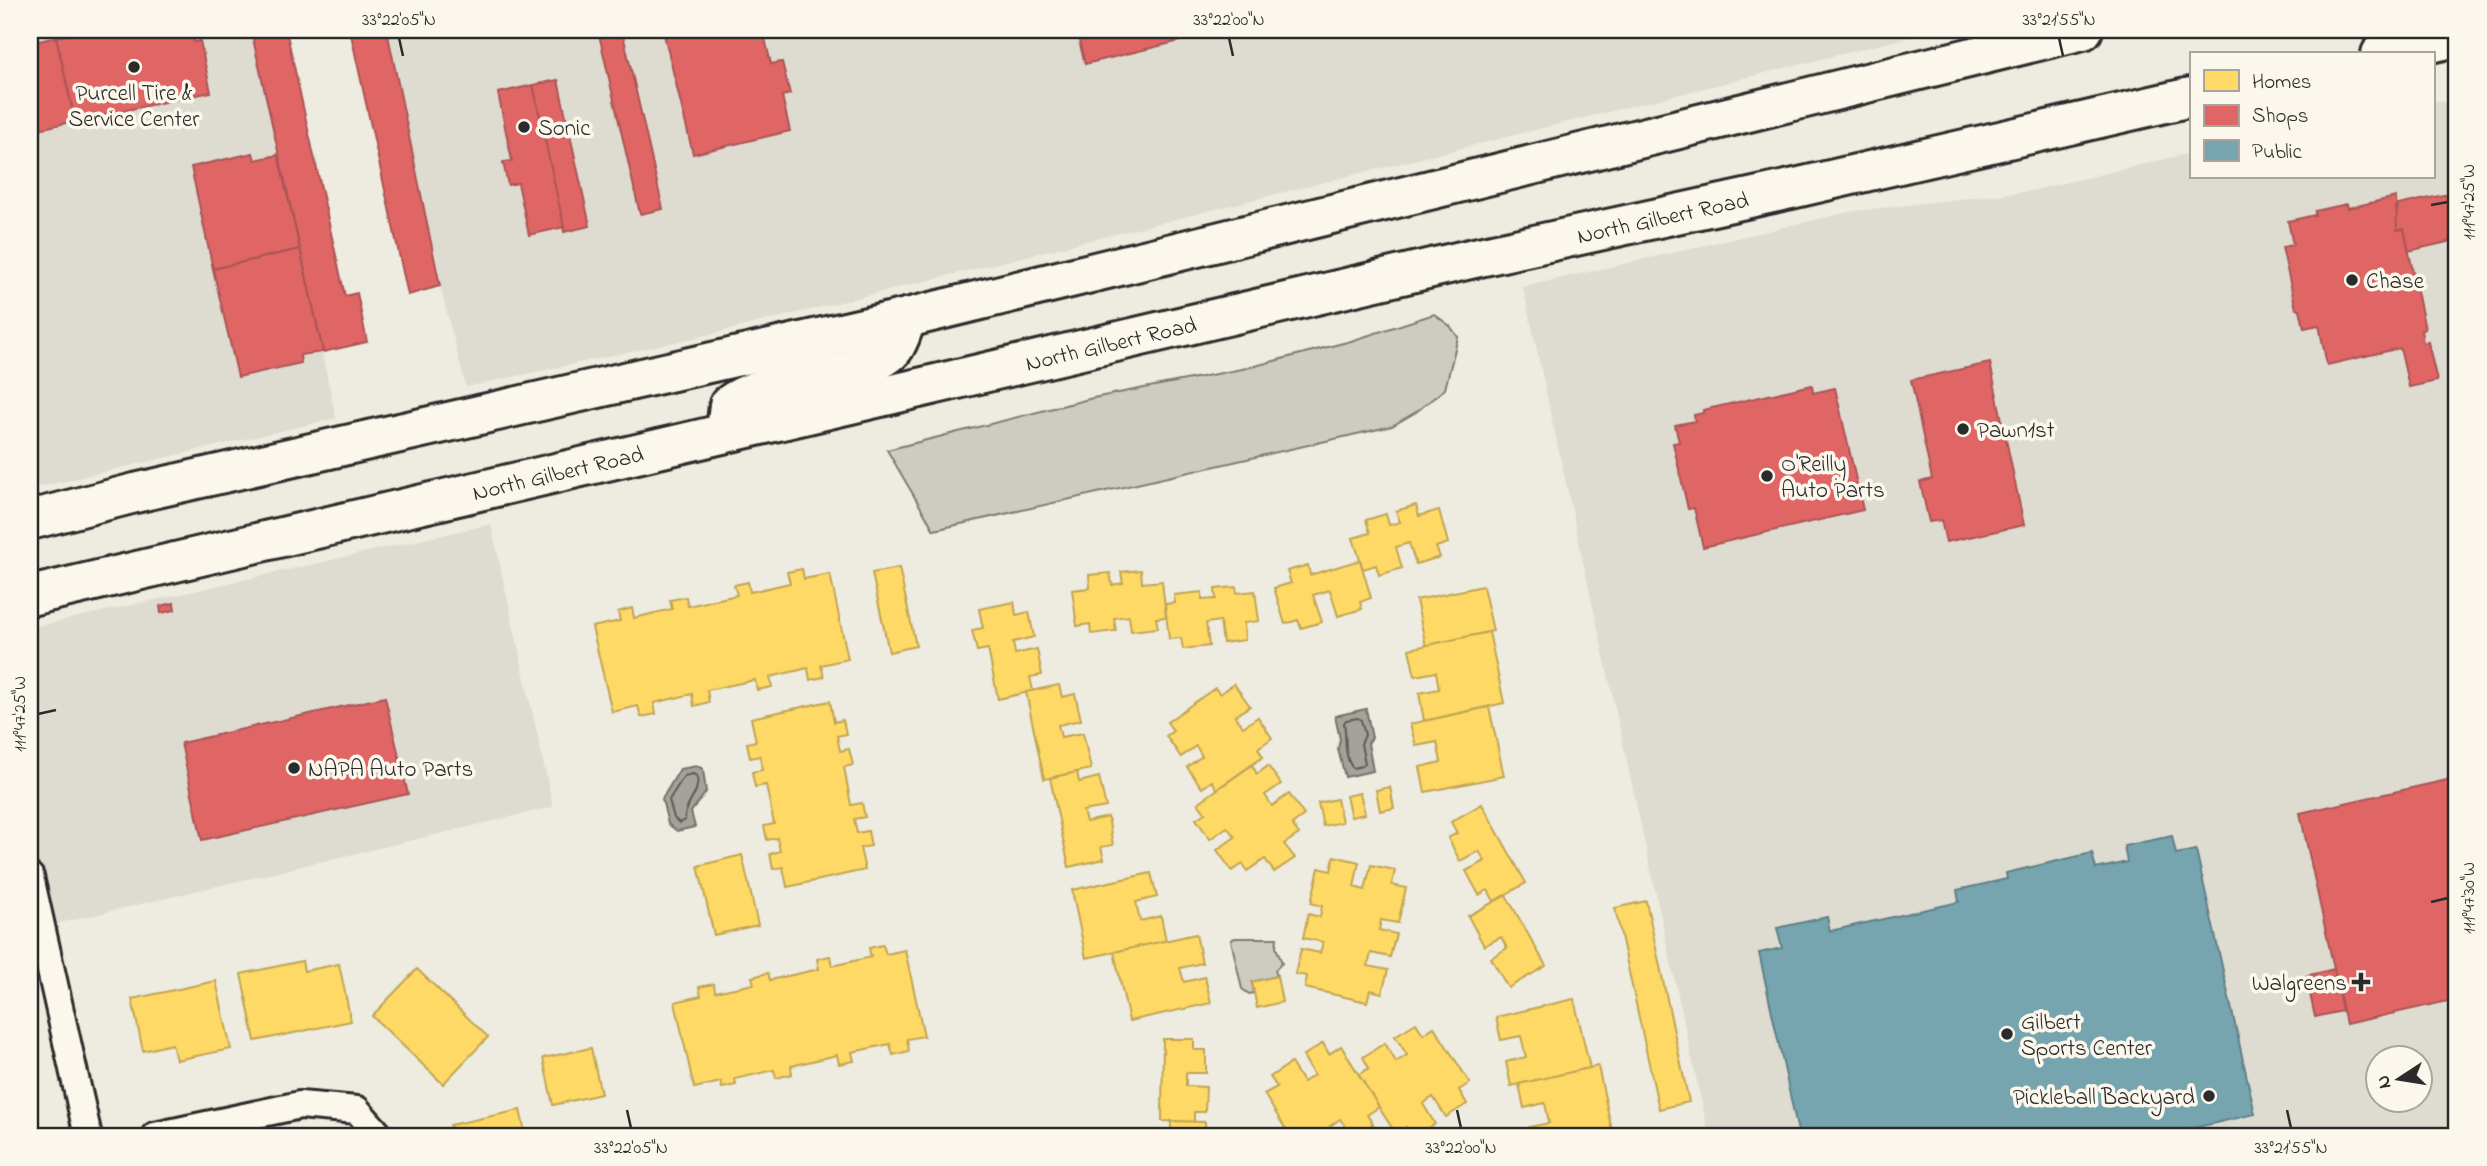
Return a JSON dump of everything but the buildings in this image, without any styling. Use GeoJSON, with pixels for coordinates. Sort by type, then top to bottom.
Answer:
{"type":"FeatureCollection","features":[{"type":"Feature","properties":{"kind":"main road"},"geometry":{"type":"LineString","coordinates":[[30,520],[135,493],[907,318],[2083,30]]}},
{"type":"Feature","properties":{"kind":"main road"},"geometry":{"type":"LineString","coordinates":[[2390,52],[2457,37]]}},
{"type":"Feature","properties":{"kind":"main road","name":"North Gilbert Road"},"geometry":{"type":"LineString","coordinates":[[30,596],[1470,259],[2190,97]]}},
{"type":"Feature","properties":{"kind":"main road"},"geometry":{"type":"LineString","coordinates":[[726,432],[729,405],[740,396],[763,387],[873,364],[894,349],[907,318]]}},
{"type":"Feature","properties":{"kind":"street"},"geometry":{"type":"LineString","coordinates":[[30,877],[88,1136]]}},
{"type":"Feature","properties":{"kind":"street"},"geometry":{"type":"LineString","coordinates":[[155,1136],[300,1105],[357,1110],[380,1136]]}},
{"type":"Feature","properties":{"kind":"shaded area"},"geometry":{"type":"Polygon","coordinates":[[[30,30],[251,30],[336,418],[30,489],[30,30]]]}},
{"type":"Feature","properties":{"kind":"shaded area"},"geometry":{"type":"Polygon","coordinates":[[[387,30],[1938,30],[712,334],[466,387],[440,286],[387,30]]]}},
{"type":"Feature","properties":{"kind":"shaded area"},"geometry":{"type":"Polygon","coordinates":[[[2434,100],[2450,103],[2457,108],[2457,1134],[1709,1136],[1523,287],[1854,211],[2030,191],[2190,153],[2190,178],[2434,178],[2434,100]]]}},
{"type":"Feature","properties":{"kind":"shaded area"},"geometry":{"type":"Polygon","coordinates":[[[1434,314],[1450,326],[1458,337],[1445,389],[1416,412],[1392,426],[934,530],[887,450],[1093,398],[1247,368],[1351,341],[1434,314]]]}},
{"type":"Feature","properties":{"kind":"shaded area"},"geometry":{"type":"Polygon","coordinates":[[[491,524],[553,807],[30,930],[30,628],[491,524]]]}},
{"type":"Feature","properties":{"kind":"shaded area"},"geometry":{"type":"Polygon","coordinates":[[[1277,938],[1276,947],[1282,963],[1275,970],[1277,976],[1252,982],[1254,993],[1249,994],[1242,989],[1231,940],[1277,938]]]}},
{"type":"Feature","properties":{"kind":"water"},"geometry":{"type":"Polygon","coordinates":[[[1366,709],[1372,738],[1368,743],[1373,771],[1345,777],[1338,749],[1340,739],[1335,716],[1366,709]]]}},
{"type":"Feature","properties":{"kind":"water"},"geometry":{"type":"Polygon","coordinates":[[[697,766],[703,769],[706,792],[691,812],[695,827],[677,831],[668,824],[662,799],[680,769],[697,766]]]}},
{"type":"Feature","properties":{"kind":"place","name":"Purcell Tire & Service Center"},"geometry":{"type":"Point","coordinates":[134,67]}},
{"type":"Feature","properties":{"kind":"place","name":"Sonic"},"geometry":{"type":"Point","coordinates":[524,127]}},
{"type":"Feature","properties":{"kind":"place","name":"Chase"},"geometry":{"type":"Point","coordinates":[2352,280]}},
{"type":"Feature","properties":{"kind":"place","name":"Pawn1st"},"geometry":{"type":"Point","coordinates":[1963,429]}},
{"type":"Feature","properties":{"kind":"place","name":"O'Reilly Auto Parts"},"geometry":{"type":"Point","coordinates":[1767,476]}},
{"type":"Feature","properties":{"kind":"place","name":"NAPA Auto Parts"},"geometry":{"type":"Point","coordinates":[294,768]}},
{"type":"Feature","properties":{"kind":"place","name":"Walgreens"},"geometry":{"type":"Point","coordinates":[2361,982]}},
{"type":"Feature","properties":{"kind":"place","name":"Gilbert Sports Center"},"geometry":{"type":"Point","coordinates":[2007,1034]}},
{"type":"Feature","properties":{"kind":"place","name":"Pickleball Backyard"},"geometry":{"type":"Point","coordinates":[2209,1096]}}]}
